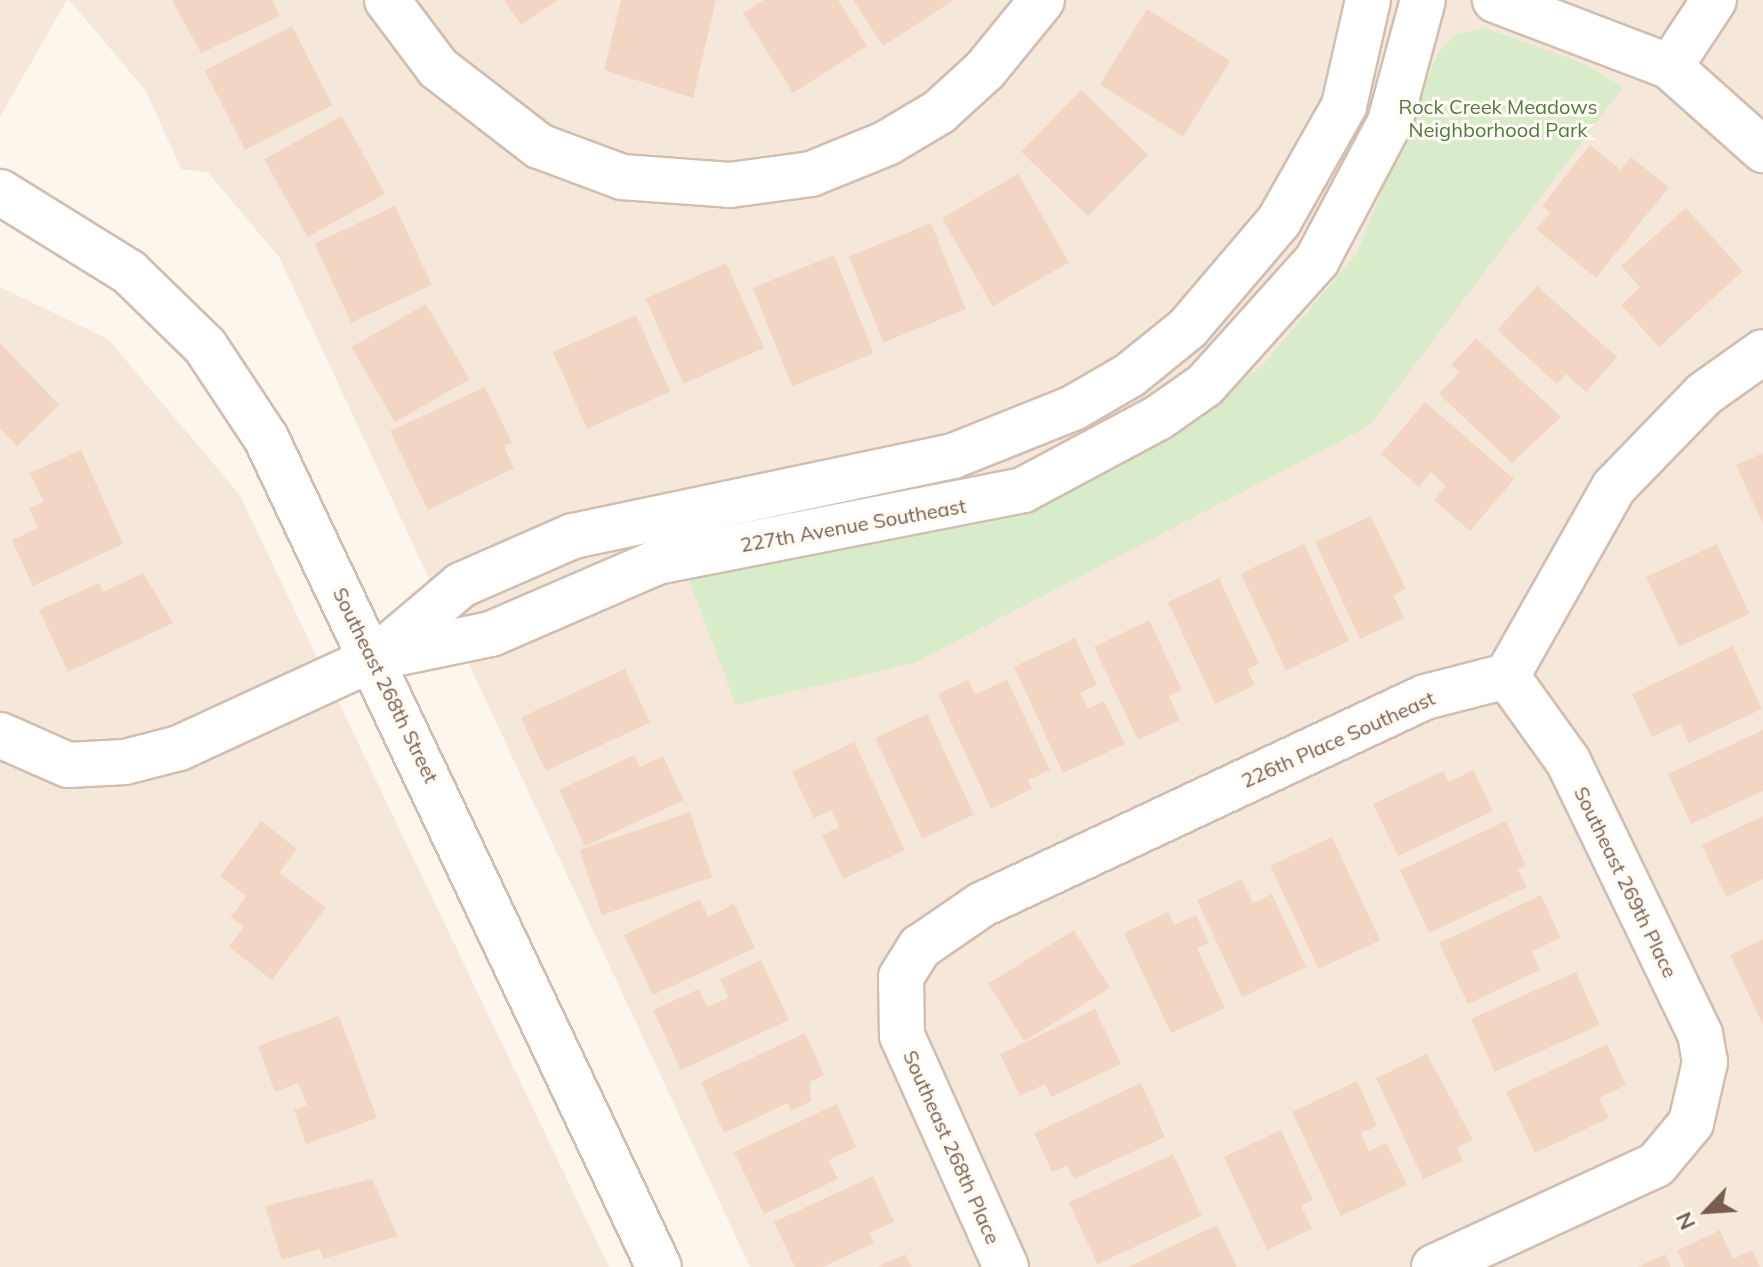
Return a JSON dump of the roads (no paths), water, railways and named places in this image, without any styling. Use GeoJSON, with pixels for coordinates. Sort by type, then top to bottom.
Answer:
{"type":"FeatureCollection","features":[{"type":"Feature","properties":{"kind":"street"},"geometry":{"type":"LineString","coordinates":[[387,0],[438,68],[507,127],[622,177],[730,185],[811,174],[939,112],[1023,29],[1042,0]]}},
{"type":"Feature","properties":{"kind":"street","name":"227th Avenue Southeast"},"geometry":{"type":"LineString","coordinates":[[375,658],[461,585],[573,536],[953,456],[1073,408],[1130,375],[1188,328],[1279,221],[1344,106],[1368,0]]}},
{"type":"Feature","properties":{"kind":"street","name":"227th Avenue Southeast"},"geometry":{"type":"LineString","coordinates":[[0,735],[68,765],[140,759],[375,658],[491,634],[657,562],[1023,490],[1158,418],[1205,385],[1317,260],[1390,122],[1423,0]]}},
{"type":"Feature","properties":{"kind":"street"},"geometry":{"type":"LineString","coordinates":[[1495,0],[1670,67],[1763,150]]}},
{"type":"Feature","properties":{"kind":"street"},"geometry":{"type":"LineString","coordinates":[[1670,67],[1714,0]]}},
{"type":"Feature","properties":{"kind":"street","name":"Southeast 268th Street"},"geometry":{"type":"LineString","coordinates":[[0,192],[129,272],[205,346],[266,438],[375,658],[659,1267]]}},
{"type":"Feature","properties":{"kind":"street"},"geometry":{"type":"LineString","coordinates":[[1507,676],[1614,487],[1704,394],[1763,352]]}},
{"type":"Feature","properties":{"kind":"street","name":"226th Place Southeast"},"geometry":{"type":"LineString","coordinates":[[901,977],[920,947],[981,905],[1425,697],[1507,676]]}},
{"type":"Feature","properties":{"kind":"street","name":"Southeast 269th Place"},"geometry":{"type":"LineString","coordinates":[[1434,1267],[1656,1165],[1677,1146],[1698,1102],[1705,1062],[1700,1034],[1568,761],[1507,676]]}},
{"type":"Feature","properties":{"kind":"street","name":"Southeast 268th Place"},"geometry":{"type":"LineString","coordinates":[[901,977],[902,1036],[1006,1267]]}},
{"type":"Feature","properties":{"kind":"park label","name":"Rock Creek Meadows Neighborhood Park"},"geometry":{"type":"Point","coordinates":[1498,118]}}]}
